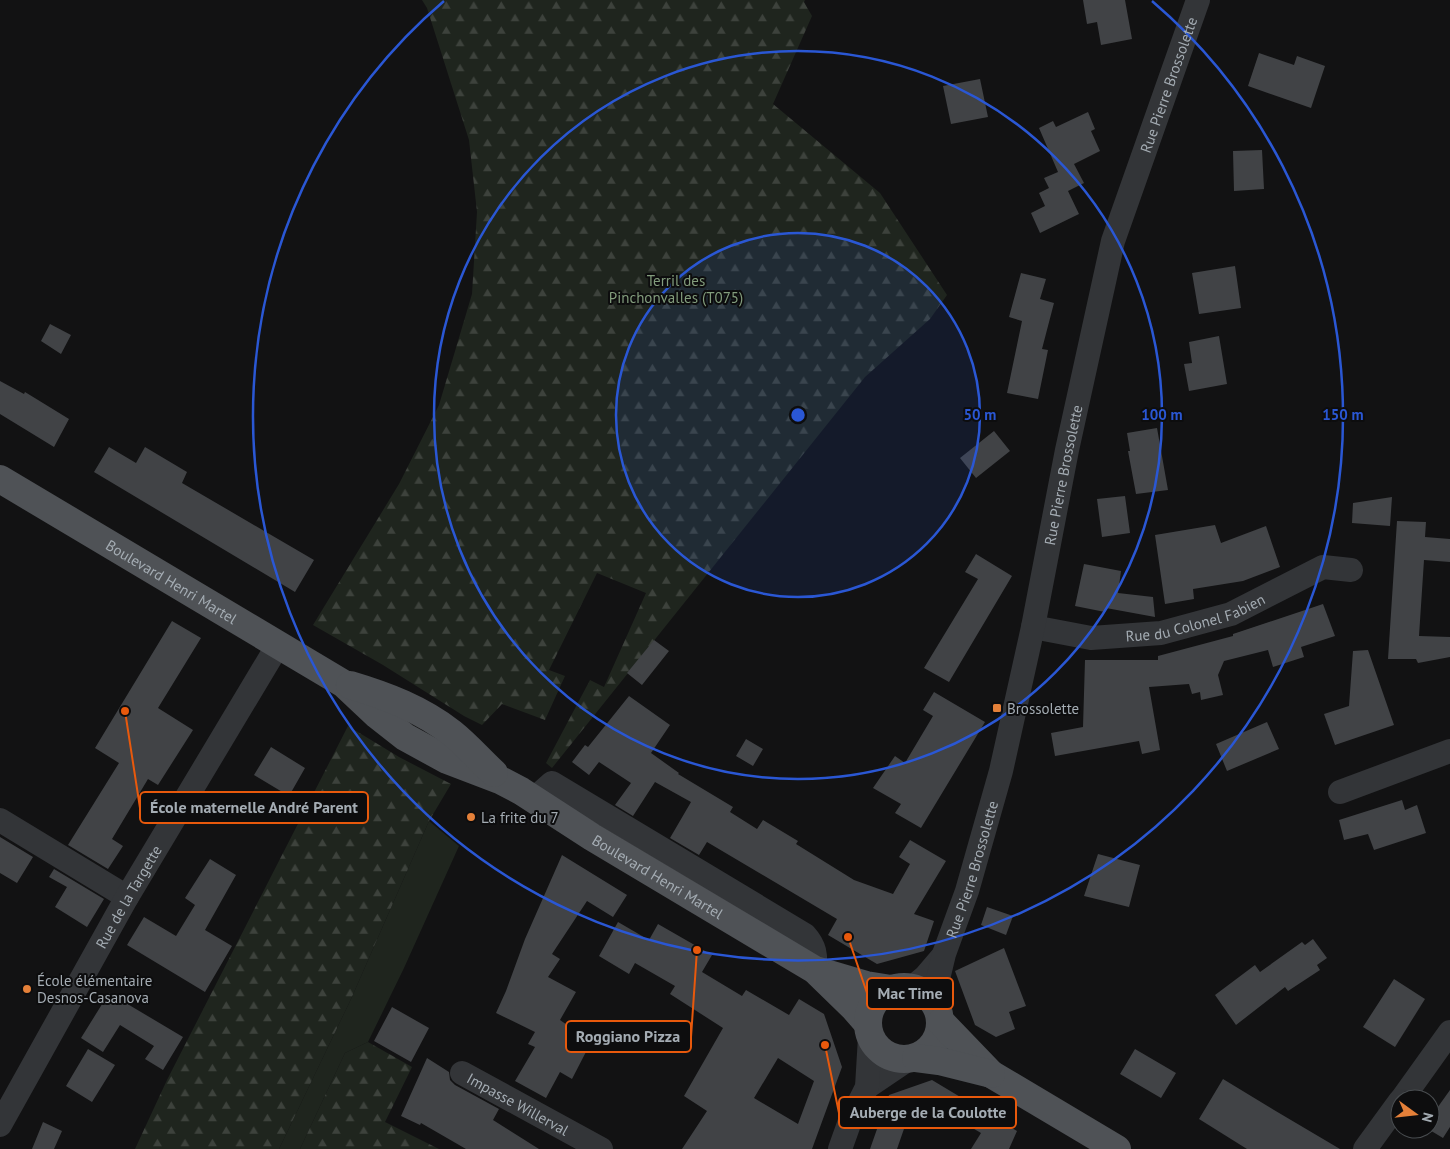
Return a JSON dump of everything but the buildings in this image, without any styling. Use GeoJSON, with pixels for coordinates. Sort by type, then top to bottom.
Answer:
{"type":"FeatureCollection","features":[{"type":"Feature","properties":{"kind":"main road","name":"Boulevard Henri Martel"},"geometry":{"type":"LineString","coordinates":[[0,479],[344,684],[380,694],[419,710],[452,733],[502,781],[534,799],[600,842],[815,970],[860,984],[902,988]]}},
{"type":"Feature","properties":{"kind":"main road","name":"Boulevard Henri Martel"},"geometry":{"type":"LineString","coordinates":[[815,970],[854,1008],[869,1030]]}},
{"type":"Feature","properties":{"kind":"main road"},"geometry":{"type":"LineString","coordinates":[[992,1074],[939,1014],[927,994],[902,988],[878,997],[870,1009],[869,1030],[878,1050],[892,1058],[939,1061],[992,1074],[1117,1149]]}},
{"type":"Feature","properties":{"kind":"main road"},"geometry":{"type":"LineString","coordinates":[[911,1059],[934,1046],[939,1035],[939,1014]]}},
{"type":"Feature","properties":{"kind":"street","name":"Rue Pierre Brossolette"},"geometry":{"type":"LineString","coordinates":[[939,1014],[938,979],[944,954],[967,891],[1001,771],[1033,627],[1067,450],[1113,241],[1198,0]]}},
{"type":"Feature","properties":{"kind":"street","name":"Rue du Colonel Fabien"},"geometry":{"type":"LineString","coordinates":[[1033,627],[1091,638],[1161,633],[1231,614],[1323,567],[1351,570]]}},
{"type":"Feature","properties":{"kind":"street","name":"Rue de la Targette"},"geometry":{"type":"LineString","coordinates":[[0,1125],[127,897],[278,645]]}},
{"type":"Feature","properties":{"kind":"street"},"geometry":{"type":"LineString","coordinates":[[1340,792],[1450,751]]}},
{"type":"Feature","properties":{"kind":"street"},"geometry":{"type":"LineString","coordinates":[[0,820],[127,897]]}},
{"type":"Feature","properties":{"kind":"street","name":"Rue Pierre Brossolette"},"geometry":{"type":"LineString","coordinates":[[902,988],[925,977],[944,954]]}},
{"type":"Feature","properties":{"kind":"street"},"geometry":{"type":"LineString","coordinates":[[840,1149],[850,1121],[867,1087],[869,1030]]}},
{"type":"Feature","properties":{"kind":"street"},"geometry":{"type":"LineString","coordinates":[[1409,1089],[1450,1032]]}},
{"type":"Feature","properties":{"kind":"street"},"geometry":{"type":"LineString","coordinates":[[867,1087],[911,1059]]}},
{"type":"Feature","properties":{"kind":"street","name":"Impasse Willerval"},"geometry":{"type":"LineString","coordinates":[[462,1073],[601,1149]]}},
{"type":"Feature","properties":{"kind":"street"},"geometry":{"type":"LineString","coordinates":[[1365,1149],[1390,1115]]}},
{"type":"Feature","properties":{"kind":"green space","name":"Terril des Pinchonvalles (T075)"},"geometry":{"type":"Polygon","coordinates":[[[422,0],[805,0],[804,2],[812,16],[773,104],[880,193],[947,295],[930,319],[865,377],[552,768],[546,763],[590,680],[604,687],[646,593],[597,573],[549,670],[565,676],[545,720],[502,704],[482,725],[313,625],[399,484],[439,405],[472,294],[477,212],[469,140],[427,8],[422,0]]]}},
{"type":"Feature","properties":{"kind":"green space"},"geometry":{"type":"Polygon","coordinates":[[[348,726],[399,757],[451,784],[429,821],[351,999],[279,1149],[135,1149],[167,1080],[348,726]]]}},
{"type":"Feature","properties":{"kind":"green space"},"geometry":{"type":"Polygon","coordinates":[[[429,821],[459,846],[404,968],[368,1042],[345,1053],[300,1149],[279,1149],[351,999],[429,821]]]}},
{"type":"Feature","properties":{"kind":"green space"},"geometry":{"type":"Polygon","coordinates":[[[368,1042],[412,1067],[385,1122],[439,1149],[300,1149],[345,1053],[368,1042]]]}},
{"type":"Feature","properties":{"kind":"place","name":"Brossolette"},"geometry":{"type":"Point","coordinates":[997,708]}},
{"type":"Feature","properties":{"kind":"place","name":"École maternelle André Parent"},"geometry":{"type":"Point","coordinates":[125,711]}},
{"type":"Feature","properties":{"kind":"place","name":"La frite du 7"},"geometry":{"type":"Point","coordinates":[471,817]}},
{"type":"Feature","properties":{"kind":"place","name":"Mac Time"},"geometry":{"type":"Point","coordinates":[848,937]}},
{"type":"Feature","properties":{"kind":"place","name":"Roggiano Pizza"},"geometry":{"type":"Point","coordinates":[697,950]}},
{"type":"Feature","properties":{"kind":"place","name":"École élémentaire Desnos-Casanova"},"geometry":{"type":"Point","coordinates":[27,989]}},
{"type":"Feature","properties":{"kind":"place","name":"Auberge de la Coulotte"},"geometry":{"type":"Point","coordinates":[825,1045]}}]}
